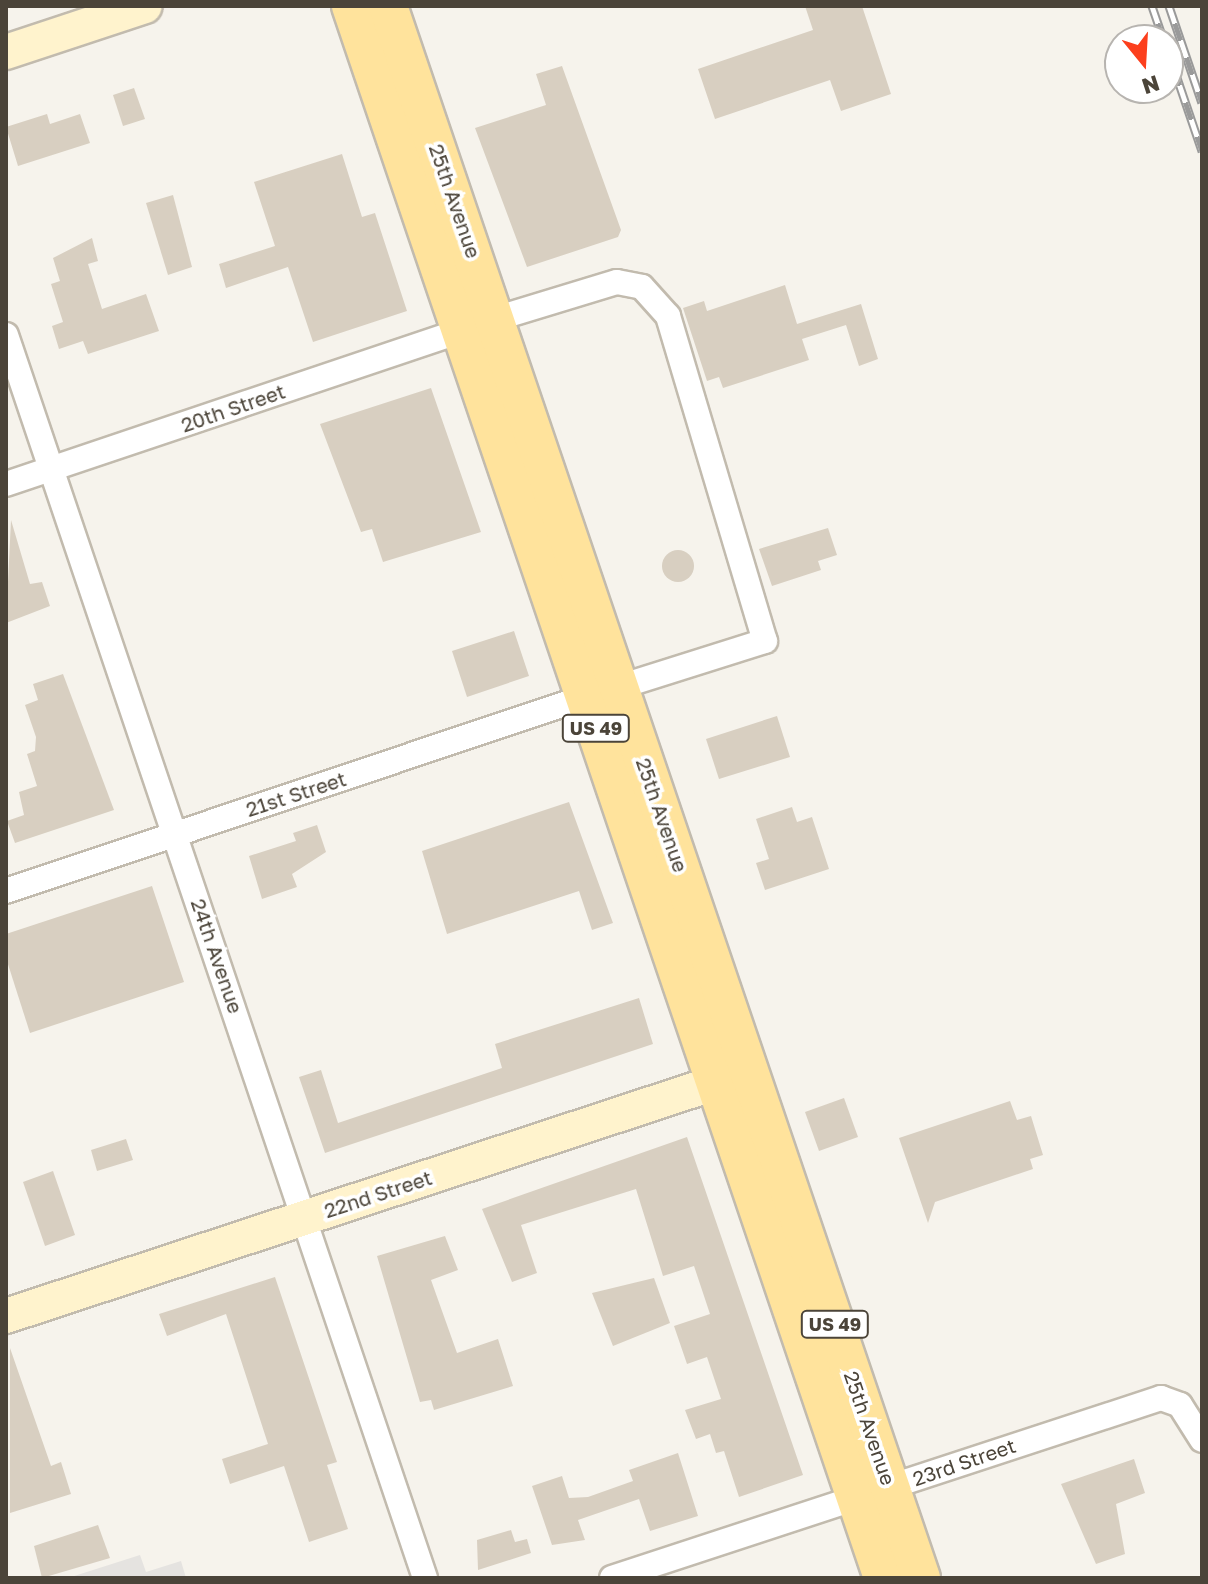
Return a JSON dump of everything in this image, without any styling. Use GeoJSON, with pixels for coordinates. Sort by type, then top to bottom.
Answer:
{"type":"FeatureCollection","features":[{"type":"Feature","properties":{"kind":"main road","name":"25th Avenue"},"geometry":{"type":"LineString","coordinates":[[351,6],[478,325]]}},
{"type":"Feature","properties":{"kind":"main road","name":"25th Avenue"},"geometry":{"type":"LineString","coordinates":[[388,6],[478,325],[732,1077],[874,1494],[921,1578]]}},
{"type":"Feature","properties":{"kind":"main road","name":"25th Avenue"},"geometry":{"type":"LineString","coordinates":[[874,1494],[883,1578]]}},
{"type":"Feature","properties":{"kind":"street"},"geometry":{"type":"LineString","coordinates":[[6,52],[145,6]]}},
{"type":"Feature","properties":{"kind":"street","name":"20th Street"},"geometry":{"type":"LineString","coordinates":[[6,484],[478,325],[617,282],[642,287],[668,316],[765,641]]}},
{"type":"Feature","properties":{"kind":"street","name":"24th Avenue"},"geometry":{"type":"LineString","coordinates":[[6,335],[177,834],[425,1578]]}},
{"type":"Feature","properties":{"kind":"street","name":"21st Street"},"geometry":{"type":"LineString","coordinates":[[6,891],[602,692],[765,641]]}},
{"type":"Feature","properties":{"kind":"street","name":"22nd Street"},"geometry":{"type":"LineString","coordinates":[[6,1316],[732,1077]]}},
{"type":"Feature","properties":{"kind":"street","name":"23rd Street"},"geometry":{"type":"LineString","coordinates":[[612,1578],[1161,1398],[1180,1405],[1202,1440]]}},
{"type":"Feature","properties":{"kind":"shaded area"},"geometry":{"type":"Polygon","coordinates":[[[140,1555],[146,1572],[181,1561],[186,1578],[68,1578],[140,1555]]]}},
{"type":"Feature","properties":{"kind":"building"},"geometry":{"type":"Polygon","coordinates":[[[805,6],[862,6],[891,94],[841,111],[830,80],[715,119],[698,69],[813,30],[805,6]]]}},
{"type":"Feature","properties":{"kind":"building"},"geometry":{"type":"Polygon","coordinates":[[[562,66],[621,230],[618,237],[527,267],[475,128],[546,105],[536,74],[562,66]]]}},
{"type":"Feature","properties":{"kind":"building"},"geometry":{"type":"Polygon","coordinates":[[[134,88],[145,119],[123,126],[113,95],[134,88]]]}},
{"type":"Feature","properties":{"kind":"building"},"geometry":{"type":"Polygon","coordinates":[[[47,114],[50,124],[80,114],[90,143],[18,166],[6,127],[47,114]]]}},
{"type":"Feature","properties":{"kind":"building"},"geometry":{"type":"Polygon","coordinates":[[[342,154],[362,217],[375,213],[407,311],[313,342],[288,267],[226,288],[219,264],[275,246],[254,182],[342,154]]]}},
{"type":"Feature","properties":{"kind":"building"},"geometry":{"type":"Polygon","coordinates":[[[173,195],[192,267],[168,275],[146,203],[173,195]]]}},
{"type":"Feature","properties":{"kind":"building"},"geometry":{"type":"Polygon","coordinates":[[[92,238],[98,261],[88,264],[102,309],[146,294],[159,331],[88,354],[83,341],[59,349],[52,326],[63,322],[51,284],[60,281],[53,258],[92,238]]]}},
{"type":"Feature","properties":{"kind":"building"},"geometry":{"type":"Polygon","coordinates":[[[785,285],[797,324],[861,304],[878,359],[859,366],[846,325],[802,339],[809,360],[723,388],[719,377],[707,381],[683,308],[704,301],[707,311],[785,285]]]}},
{"type":"Feature","properties":{"kind":"building"},"geometry":{"type":"Polygon","coordinates":[[[431,388],[481,532],[383,562],[372,529],[361,532],[320,424],[431,388]]]}},
{"type":"Feature","properties":{"kind":"building"},"geometry":{"type":"Polygon","coordinates":[[[11,520],[30,584],[42,582],[50,606],[6,623],[11,520]]]}},
{"type":"Feature","properties":{"kind":"building"},"geometry":{"type":"Polygon","coordinates":[[[828,528],[837,555],[818,561],[821,570],[772,586],[759,549],[828,528]]]}},
{"type":"Feature","properties":{"kind":"building"},"geometry":{"type":"Polygon","coordinates":[[[678,550],[690,554],[694,566],[690,578],[678,582],[666,578],[662,566],[666,554],[678,550]]]}},
{"type":"Feature","properties":{"kind":"building"},"geometry":{"type":"Polygon","coordinates":[[[514,631],[529,676],[467,697],[452,651],[514,631]]]}},
{"type":"Feature","properties":{"kind":"building"},"geometry":{"type":"Polygon","coordinates":[[[63,674],[114,810],[15,843],[7,821],[24,815],[19,792],[37,786],[27,754],[35,751],[36,737],[25,705],[38,700],[33,684],[63,674]]]}},
{"type":"Feature","properties":{"kind":"building"},"geometry":{"type":"Polygon","coordinates":[[[777,716],[790,757],[719,779],[706,739],[777,716]]]}},
{"type":"Feature","properties":{"kind":"building"},"geometry":{"type":"Polygon","coordinates":[[[569,802],[613,923],[592,930],[579,891],[447,934],[422,851],[569,802]]]}},
{"type":"Feature","properties":{"kind":"building"},"geometry":{"type":"Polygon","coordinates":[[[792,807],[797,822],[812,817],[829,869],[765,890],[756,863],[769,859],[756,819],[792,807]]]}},
{"type":"Feature","properties":{"kind":"building"},"geometry":{"type":"Polygon","coordinates":[[[317,825],[326,852],[292,874],[297,887],[262,899],[249,856],[296,841],[293,833],[317,825]]]}},
{"type":"Feature","properties":{"kind":"building"},"geometry":{"type":"Polygon","coordinates":[[[152,886],[184,982],[30,1033],[6,958],[6,934],[152,886]]]}},
{"type":"Feature","properties":{"kind":"building"},"geometry":{"type":"Polygon","coordinates":[[[639,998],[653,1044],[325,1153],[299,1077],[321,1070],[338,1123],[502,1068],[495,1044],[639,998]]]}},
{"type":"Feature","properties":{"kind":"building"},"geometry":{"type":"Polygon","coordinates":[[[844,1098],[858,1137],[819,1151],[805,1112],[844,1098]]]}},
{"type":"Feature","properties":{"kind":"building"},"geometry":{"type":"Polygon","coordinates":[[[1010,1101],[1017,1120],[1031,1116],[1043,1155],[1030,1159],[1033,1169],[935,1202],[928,1223],[899,1138],[1010,1101]]]}},
{"type":"Feature","properties":{"kind":"building"},"geometry":{"type":"Polygon","coordinates":[[[687,1137],[803,1475],[739,1497],[724,1451],[716,1453],[710,1434],[696,1439],[685,1410],[721,1399],[707,1357],[687,1364],[674,1326],[710,1314],[694,1266],[663,1276],[636,1189],[521,1225],[537,1273],[512,1282],[482,1209],[687,1137]]]}},
{"type":"Feature","properties":{"kind":"building"},"geometry":{"type":"Polygon","coordinates":[[[126,1139],[133,1160],[97,1171],[91,1150],[126,1139]]]}},
{"type":"Feature","properties":{"kind":"building"},"geometry":{"type":"Polygon","coordinates":[[[53,1171],[75,1235],[45,1246],[23,1182],[53,1171]]]}},
{"type":"Feature","properties":{"kind":"building"},"geometry":{"type":"Polygon","coordinates":[[[445,1236],[458,1270],[431,1280],[457,1353],[498,1339],[513,1386],[434,1410],[431,1400],[420,1402],[377,1256],[445,1236]]]}},
{"type":"Feature","properties":{"kind":"building"},"geometry":{"type":"Polygon","coordinates":[[[275,1277],[337,1462],[327,1465],[348,1529],[309,1542],[284,1466],[230,1484],[222,1459],[268,1444],[226,1314],[167,1336],[159,1314],[275,1277]]]}},
{"type":"Feature","properties":{"kind":"building"},"geometry":{"type":"Polygon","coordinates":[[[654,1278],[670,1323],[613,1346],[592,1293],[654,1278]]]}},
{"type":"Feature","properties":{"kind":"building"},"geometry":{"type":"Polygon","coordinates":[[[10,1348],[51,1466],[61,1462],[71,1494],[10,1513],[10,1348]]]}},
{"type":"Feature","properties":{"kind":"building"},"geometry":{"type":"Polygon","coordinates":[[[678,1453],[698,1516],[650,1531],[639,1499],[578,1520],[585,1540],[552,1545],[532,1486],[562,1476],[569,1498],[588,1497],[633,1481],[629,1470],[678,1453]]]}},
{"type":"Feature","properties":{"kind":"building"},"geometry":{"type":"Polygon","coordinates":[[[1134,1459],[1145,1493],[1116,1504],[1125,1554],[1096,1564],[1061,1484],[1134,1459]]]}},
{"type":"Feature","properties":{"kind":"building"},"geometry":{"type":"Polygon","coordinates":[[[98,1525],[110,1558],[42,1578],[34,1546],[98,1525]]]}},
{"type":"Feature","properties":{"kind":"building"},"geometry":{"type":"Polygon","coordinates":[[[511,1530],[515,1542],[527,1539],[531,1553],[478,1570],[477,1540],[511,1530]]]}},
{"type":"Feature","properties":{"kind":"railway"},"geometry":{"type":"LineString","coordinates":[[1152,6],[1158,24]]}},
{"type":"Feature","properties":{"kind":"railway"},"geometry":{"type":"LineString","coordinates":[[1169,6],[1202,103]]}},
{"type":"Feature","properties":{"kind":"railway"},"geometry":{"type":"LineString","coordinates":[[1184,98],[1202,151]]}}]}
